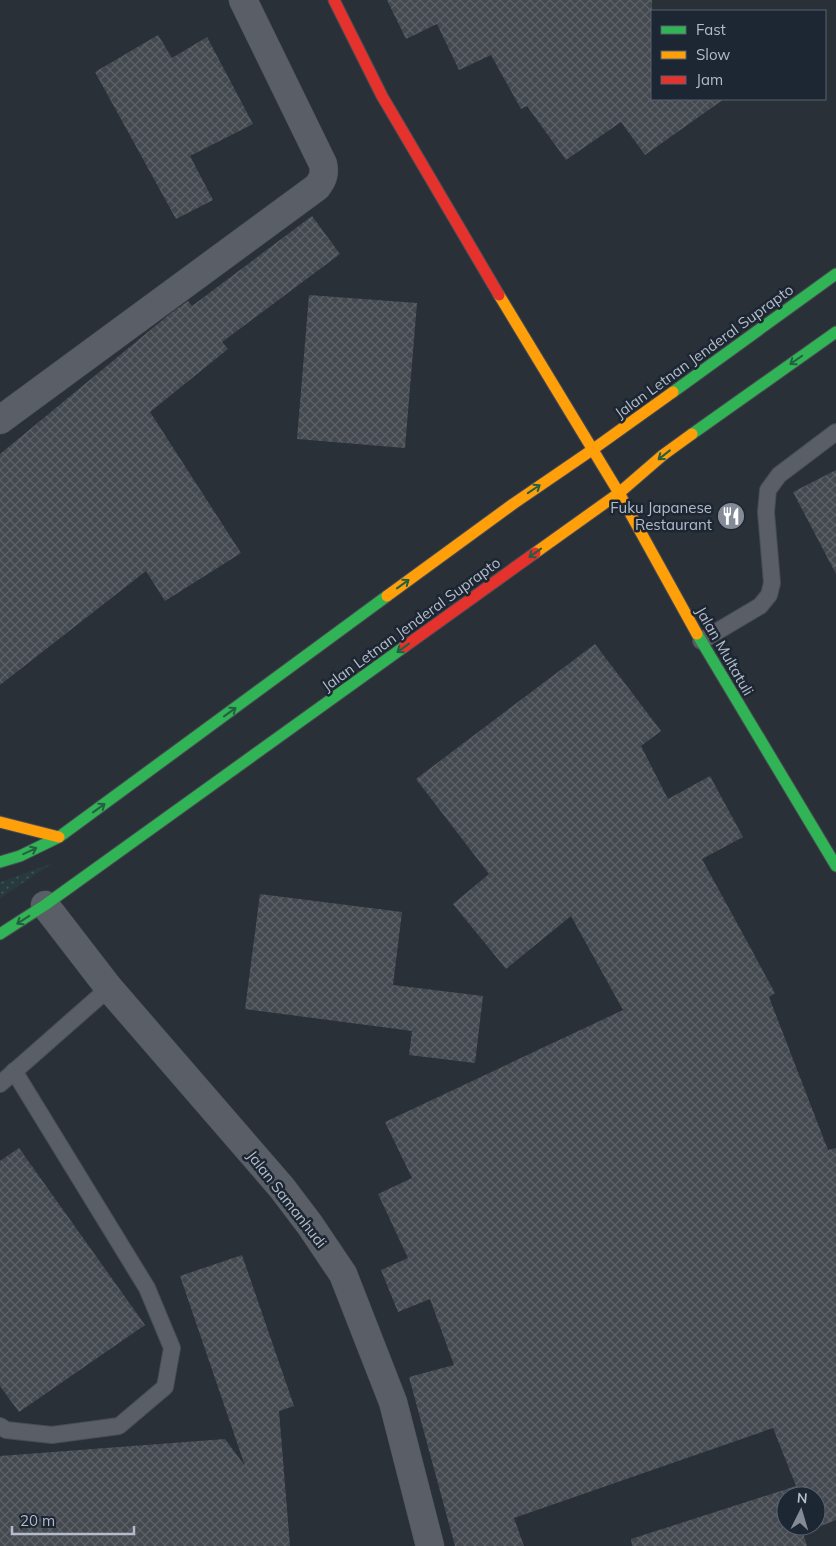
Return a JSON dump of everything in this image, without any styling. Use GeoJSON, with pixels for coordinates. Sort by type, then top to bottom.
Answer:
{"type":"FeatureCollection","features":[{"type":"Feature","properties":{"kind":"main road","name":"Jalan Multatuli"},"geometry":{"type":"LineString","coordinates":[[334,0],[387,104],[448,210],[619,493],[701,641],[836,866]]}},
{"type":"Feature","properties":{"kind":"main road","name":"Jalan Letnan Jenderal Suprapto"},"geometry":{"type":"LineString","coordinates":[[0,862],[20,856],[60,837],[513,504],[592,450],[836,274]]}},
{"type":"Feature","properties":{"kind":"main road","name":"Jalan Letnan Jenderal Suprapto"},"geometry":{"type":"LineString","coordinates":[[0,934],[45,905],[619,493],[663,455],[836,332]]}},
{"type":"Feature","properties":{"kind":"main road"},"geometry":{"type":"LineString","coordinates":[[0,822],[60,837]]}},
{"type":"Feature","properties":{"kind":"street"},"geometry":{"type":"LineString","coordinates":[[0,420],[317,187],[322,180],[324,174],[323,164],[243,0]]}},
{"type":"Feature","properties":{"kind":"street","name":"Jalan Samanhudi"},"geometry":{"type":"LineString","coordinates":[[45,905],[109,988],[282,1188],[343,1274],[394,1402],[430,1546]]}},
{"type":"Feature","properties":{"kind":"lane"},"geometry":{"type":"LineString","coordinates":[[701,641],[760,606],[769,595],[772,583],[766,512],[768,490],[779,475],[836,432]]}},
{"type":"Feature","properties":{"kind":"lane"},"geometry":{"type":"LineString","coordinates":[[0,1084],[109,988]]}},
{"type":"Feature","properties":{"kind":"lane"},"geometry":{"type":"LineString","coordinates":[[0,1426],[6,1430],[52,1435],[119,1426],[165,1387],[172,1348],[147,1288],[14,1071]]}},
{"type":"Feature","properties":{"kind":"green space"},"geometry":{"type":"Polygon","coordinates":[[[53,863],[0,898],[0,882],[53,863]]]}},
{"type":"Feature","properties":{"kind":"building"},"geometry":{"type":"Polygon","coordinates":[[[387,0],[652,0],[651,100],[723,100],[645,155],[621,122],[566,160],[527,106],[521,109],[491,55],[459,70],[437,24],[406,39],[387,0]]]}},
{"type":"Feature","properties":{"kind":"building"},"geometry":{"type":"Polygon","coordinates":[[[158,35],[172,58],[207,37],[253,124],[190,156],[213,200],[176,219],[95,72],[158,35]]]}},
{"type":"Feature","properties":{"kind":"building"},"geometry":{"type":"Polygon","coordinates":[[[312,216],[340,254],[222,342],[228,349],[150,412],[241,553],[165,601],[146,571],[0,685],[0,454],[171,313],[188,301],[192,306],[312,216]]]}},
{"type":"Feature","properties":{"kind":"building"},"geometry":{"type":"Polygon","coordinates":[[[309,295],[417,303],[405,448],[297,439],[309,295]]]}},
{"type":"Feature","properties":{"kind":"building"},"geometry":{"type":"Polygon","coordinates":[[[836,470],[836,574],[793,492],[836,470]]]}},
{"type":"Feature","properties":{"kind":"building"},"geometry":{"type":"Polygon","coordinates":[[[595,644],[661,731],[641,746],[668,799],[710,776],[743,837],[702,859],[775,993],[769,997],[828,1150],[836,1148],[836,1520],[826,1524],[826,1486],[796,1486],[773,1428],[514,1518],[524,1546],[455,1546],[409,1377],[454,1365],[430,1299],[398,1312],[381,1270],[408,1258],[378,1194],[412,1178],[385,1122],[623,1010],[571,916],[506,969],[453,904],[489,874],[416,779],[595,644]]]}},
{"type":"Feature","properties":{"kind":"building"},"geometry":{"type":"Polygon","coordinates":[[[260,894],[402,912],[393,985],[483,996],[475,1063],[409,1055],[412,1031],[245,1009],[260,894]]]}},
{"type":"Feature","properties":{"kind":"building"},"geometry":{"type":"Polygon","coordinates":[[[19,1148],[145,1325],[19,1412],[0,1386],[0,1161],[19,1148]]]}},
{"type":"Feature","properties":{"kind":"building"},"geometry":{"type":"Polygon","coordinates":[[[242,1255],[294,1406],[279,1411],[290,1546],[0,1546],[0,1456],[225,1439],[245,1466],[180,1276],[242,1255]]]}},
{"type":"Feature","properties":{"kind":"building"},"geometry":{"type":"Polygon","coordinates":[[[776,1492],[776,1536],[804,1536],[807,1546],[632,1546],[631,1539],[776,1492]]]}},
{"type":"Feature","properties":{"kind":"traffic: fast"},"geometry":{"type":"LineString","coordinates":[[673,392],[836,274]]}},
{"type":"Feature","properties":{"kind":"traffic: fast"},"geometry":{"type":"LineString","coordinates":[[692,434],[836,332]]}},
{"type":"Feature","properties":{"kind":"traffic: fast"},"geometry":{"type":"LineString","coordinates":[[0,862],[20,856],[59,837],[387,596]]}},
{"type":"Feature","properties":{"kind":"traffic: fast"},"geometry":{"type":"LineString","coordinates":[[697,634],[836,866]]}},
{"type":"Feature","properties":{"kind":"traffic: fast"},"geometry":{"type":"LineString","coordinates":[[0,934],[45,905],[404,647]]}},
{"type":"Feature","properties":{"kind":"traffic: slow"},"geometry":{"type":"LineString","coordinates":[[499,295],[619,493],[697,634]]}},
{"type":"Feature","properties":{"kind":"traffic: slow"},"geometry":{"type":"LineString","coordinates":[[387,596],[513,504],[673,392]]}},
{"type":"Feature","properties":{"kind":"traffic: slow"},"geometry":{"type":"LineString","coordinates":[[535,553],[619,493],[663,455],[692,434]]}},
{"type":"Feature","properties":{"kind":"traffic: slow"},"geometry":{"type":"LineString","coordinates":[[0,822],[59,837]]}},
{"type":"Feature","properties":{"kind":"traffic: jam"},"geometry":{"type":"LineString","coordinates":[[334,0],[382,96],[499,295]]}},
{"type":"Feature","properties":{"kind":"traffic: jam"},"geometry":{"type":"LineString","coordinates":[[404,647],[535,553]]}},
{"type":"Feature","properties":{"kind":"place","name":"Fuku Japanese Restaurant"},"geometry":{"type":"Point","coordinates":[731,516]}}]}
